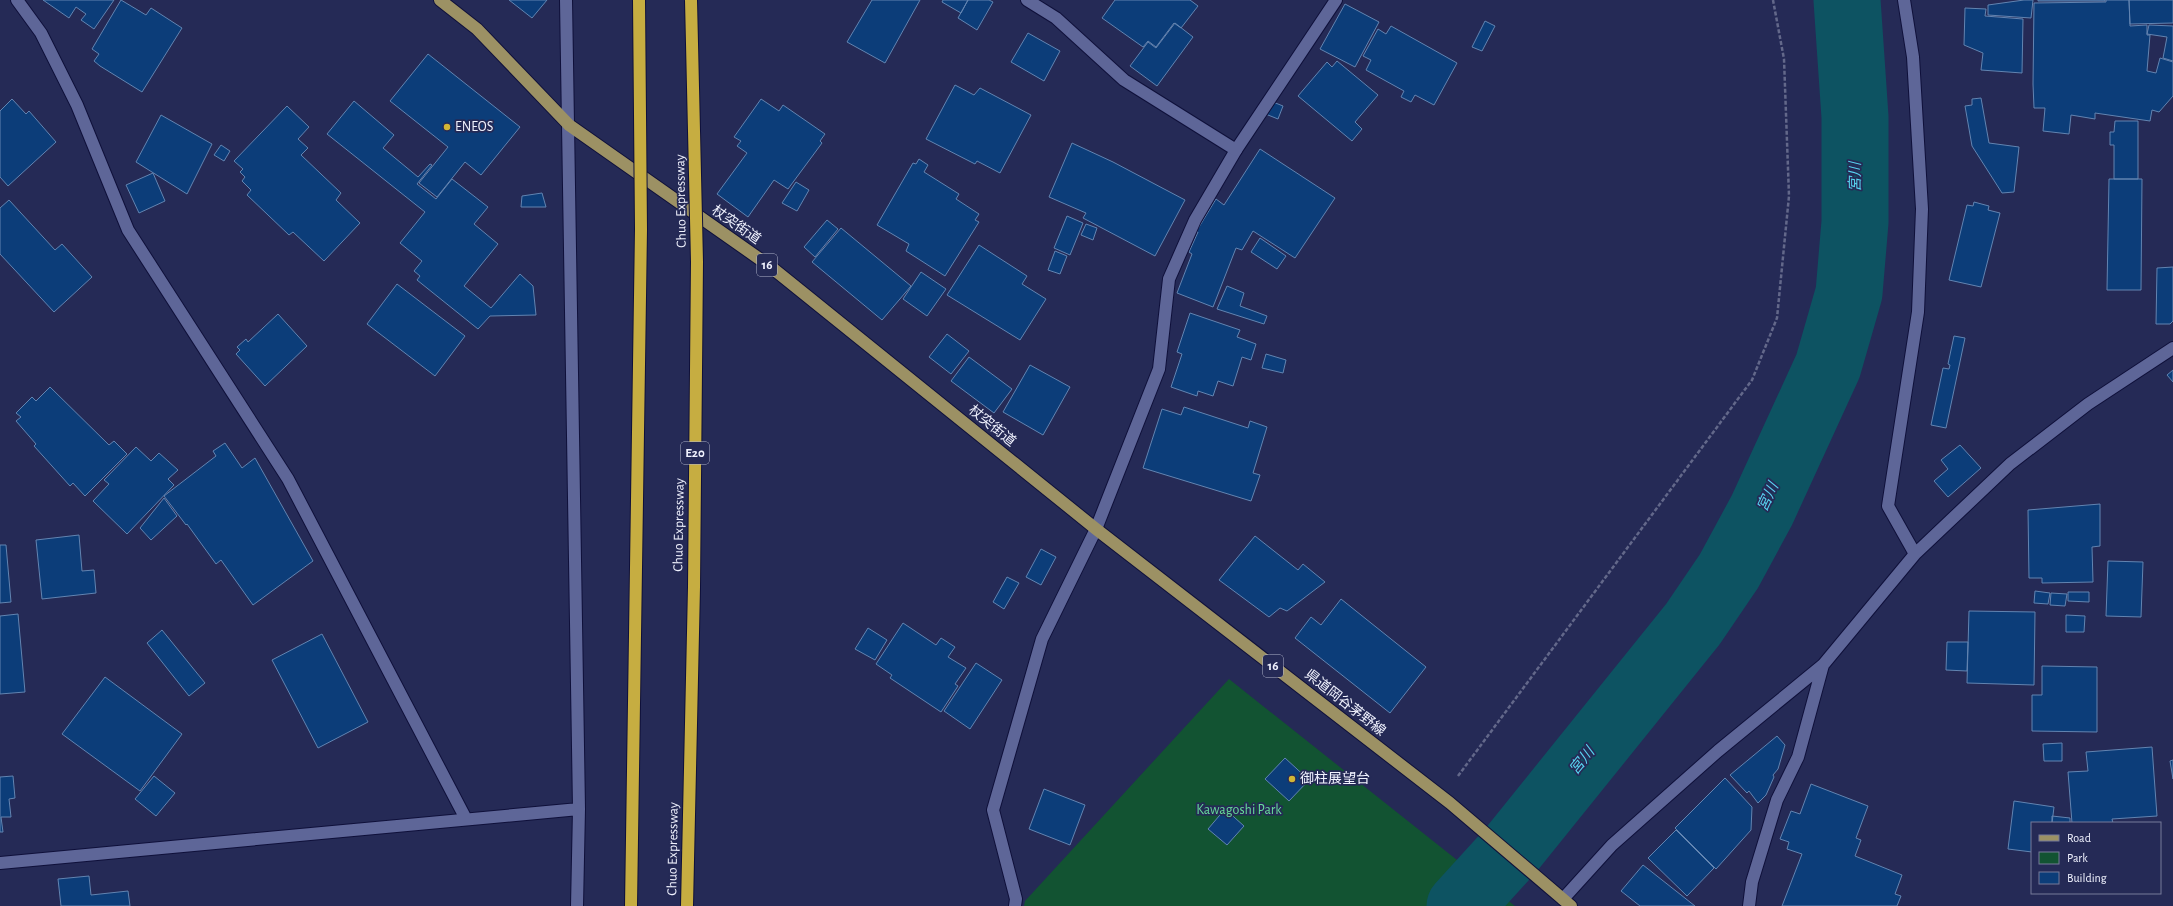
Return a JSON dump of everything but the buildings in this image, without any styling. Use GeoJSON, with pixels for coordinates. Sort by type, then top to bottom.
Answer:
{"type":"FeatureCollection","features":[{"type":"Feature","properties":{"kind":"highway"},"geometry":{"type":"LineString","coordinates":[[631,906],[641,229],[639,0]]}},
{"type":"Feature","properties":{"kind":"highway","name":"Chuo Expressway"},"geometry":{"type":"LineString","coordinates":[[687,906],[694,587],[697,262],[691,0]]}},
{"type":"Feature","properties":{"kind":"main road","name":"杖突街道"},"geometry":{"type":"LineString","coordinates":[[440,0],[477,29],[569,125],[771,267],[1096,529]]}},
{"type":"Feature","properties":{"kind":"main road","name":"県道岡谷茅野線"},"geometry":{"type":"LineString","coordinates":[[1096,529],[1450,803],[1548,885],[1567,903]]}},
{"type":"Feature","properties":{"kind":"street"},"geometry":{"type":"LineString","coordinates":[[16,0],[41,33],[77,105],[128,230],[288,479],[466,819]]}},
{"type":"Feature","properties":{"kind":"street"},"geometry":{"type":"LineString","coordinates":[[566,0],[579,809],[577,906]]}},
{"type":"Feature","properties":{"kind":"street"},"geometry":{"type":"LineString","coordinates":[[1027,0],[1056,18],[1124,80],[1236,150]]}},
{"type":"Feature","properties":{"kind":"street"},"geometry":{"type":"LineString","coordinates":[[1015,906],[1016,899],[993,810],[1042,639],[1096,529],[1159,369],[1169,279],[1195,220],[1236,150],[1336,0]]}},
{"type":"Feature","properties":{"kind":"street"},"geometry":{"type":"LineString","coordinates":[[1904,0],[1913,57],[1922,209],[1918,312],[1888,506],[1915,554]]}},
{"type":"Feature","properties":{"kind":"street"},"geometry":{"type":"LineString","coordinates":[[1567,903],[1612,845],[1718,751],[1823,665],[1915,554],[2010,464],[2088,404],[2173,348]]}},
{"type":"Feature","properties":{"kind":"street"},"geometry":{"type":"LineString","coordinates":[[1749,906],[1752,882],[1777,800],[1798,757],[1823,665]]}},
{"type":"Feature","properties":{"kind":"street"},"geometry":{"type":"LineString","coordinates":[[0,863],[579,809]]}},
{"type":"Feature","properties":{"kind":"path"},"geometry":{"type":"LineString","coordinates":[[1454,781],[1752,380],[1777,318],[1789,196],[1784,59],[1773,0]]}},
{"type":"Feature","properties":{"kind":"green space","name":"Kawagoshi Park"},"geometry":{"type":"Polygon","coordinates":[[[1229,679],[1515,906],[1024,906],[1025,901],[1229,679]]]}},
{"type":"Feature","properties":{"kind":"waterway","name":"宮川"},"geometry":{"type":"LineString","coordinates":[[1460,906],[1511,850],[1693,624],[1729,571],[1762,510],[1828,366],[1849,293],[1855,222],[1855,117],[1847,0]]}},
{"type":"Feature","properties":{"kind":"place","name":"ENEOS"},"geometry":{"type":"Point","coordinates":[447,127]}},
{"type":"Feature","properties":{"kind":"place","name":"御柱展望台"},"geometry":{"type":"Point","coordinates":[1292,779]}}]}
